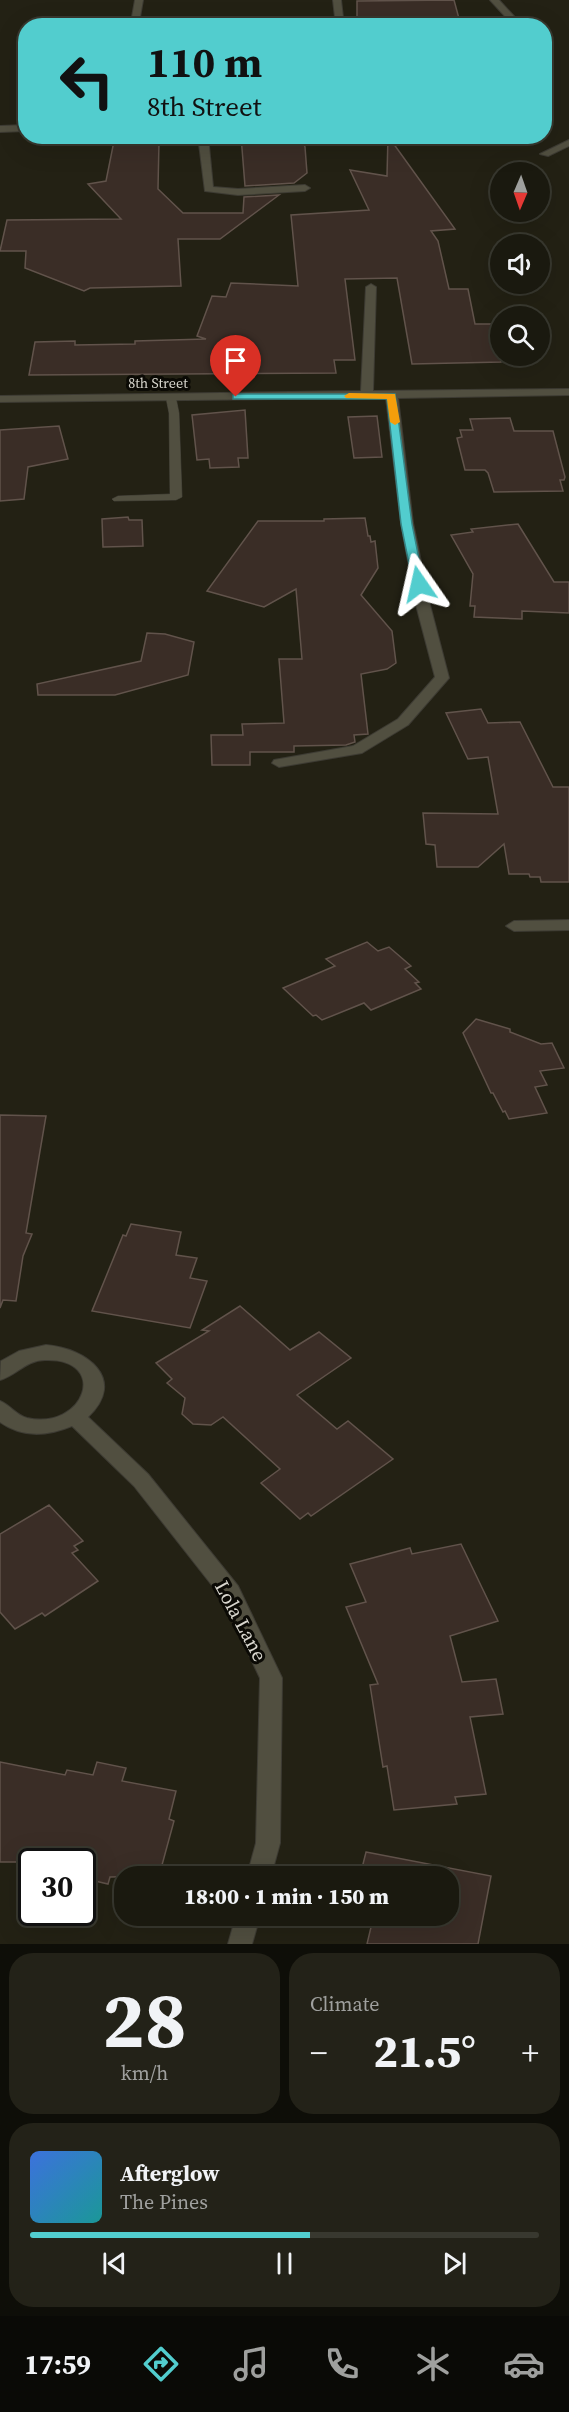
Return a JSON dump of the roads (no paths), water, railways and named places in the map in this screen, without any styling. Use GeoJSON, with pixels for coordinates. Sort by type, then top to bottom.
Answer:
{"type":"FeatureCollection","features":[{"type":"Feature","properties":{"kind":"street"},"geometry":{"type":"LineString","coordinates":[[137,18],[139,0]]}},
{"type":"Feature","properties":{"kind":"street"},"geometry":{"type":"LineString","coordinates":[[337,0],[339,18]]}},
{"type":"Feature","properties":{"kind":"street"},"geometry":{"type":"LineString","coordinates":[[494,0],[515,18]]}},
{"type":"Feature","properties":{"kind":"street"},"geometry":{"type":"LineString","coordinates":[[0,129],[18,128]]}},
{"type":"Feature","properties":{"kind":"street"},"geometry":{"type":"LineString","coordinates":[[545,154],[569,142]]}},
{"type":"Feature","properties":{"kind":"street"},"geometry":{"type":"LineString","coordinates":[[203,144],[208,189],[238,192],[304,188]]}},
{"type":"Feature","properties":{"kind":"street"},"geometry":{"type":"LineString","coordinates":[[367,396],[370,287]]}},
{"type":"Feature","properties":{"kind":"street","name":"8th Street"},"geometry":{"type":"LineString","coordinates":[[0,399],[392,396],[569,392]]}},
{"type":"Feature","properties":{"kind":"street"},"geometry":{"type":"LineString","coordinates":[[279,763],[357,750],[403,722],[442,678],[423,605],[407,524],[392,396]]}},
{"type":"Feature","properties":{"kind":"street"},"geometry":{"type":"LineString","coordinates":[[514,926],[569,925]]}},
{"type":"Feature","properties":{"kind":"street"},"geometry":{"type":"LineString","coordinates":[[0,1373],[13,1361],[30,1354],[45,1351],[68,1355],[83,1364],[92,1376],[93,1391],[88,1405],[75,1417],[57,1425],[37,1427],[18,1424],[3,1414],[0,1409]]}},
{"type":"Feature","properties":{"kind":"street","name":"Lola Lane"},"geometry":{"type":"LineString","coordinates":[[75,1417],[141,1480],[230,1592],[271,1678],[268,1843],[262,1866]]}},
{"type":"Feature","properties":{"kind":"street"},"geometry":{"type":"LineString","coordinates":[[240,1944],[245,1926]]}},
{"type":"Feature","properties":{"kind":"lane"},"geometry":{"type":"LineString","coordinates":[[118,499],[176,497],[174,413],[171,398]]}}]}
